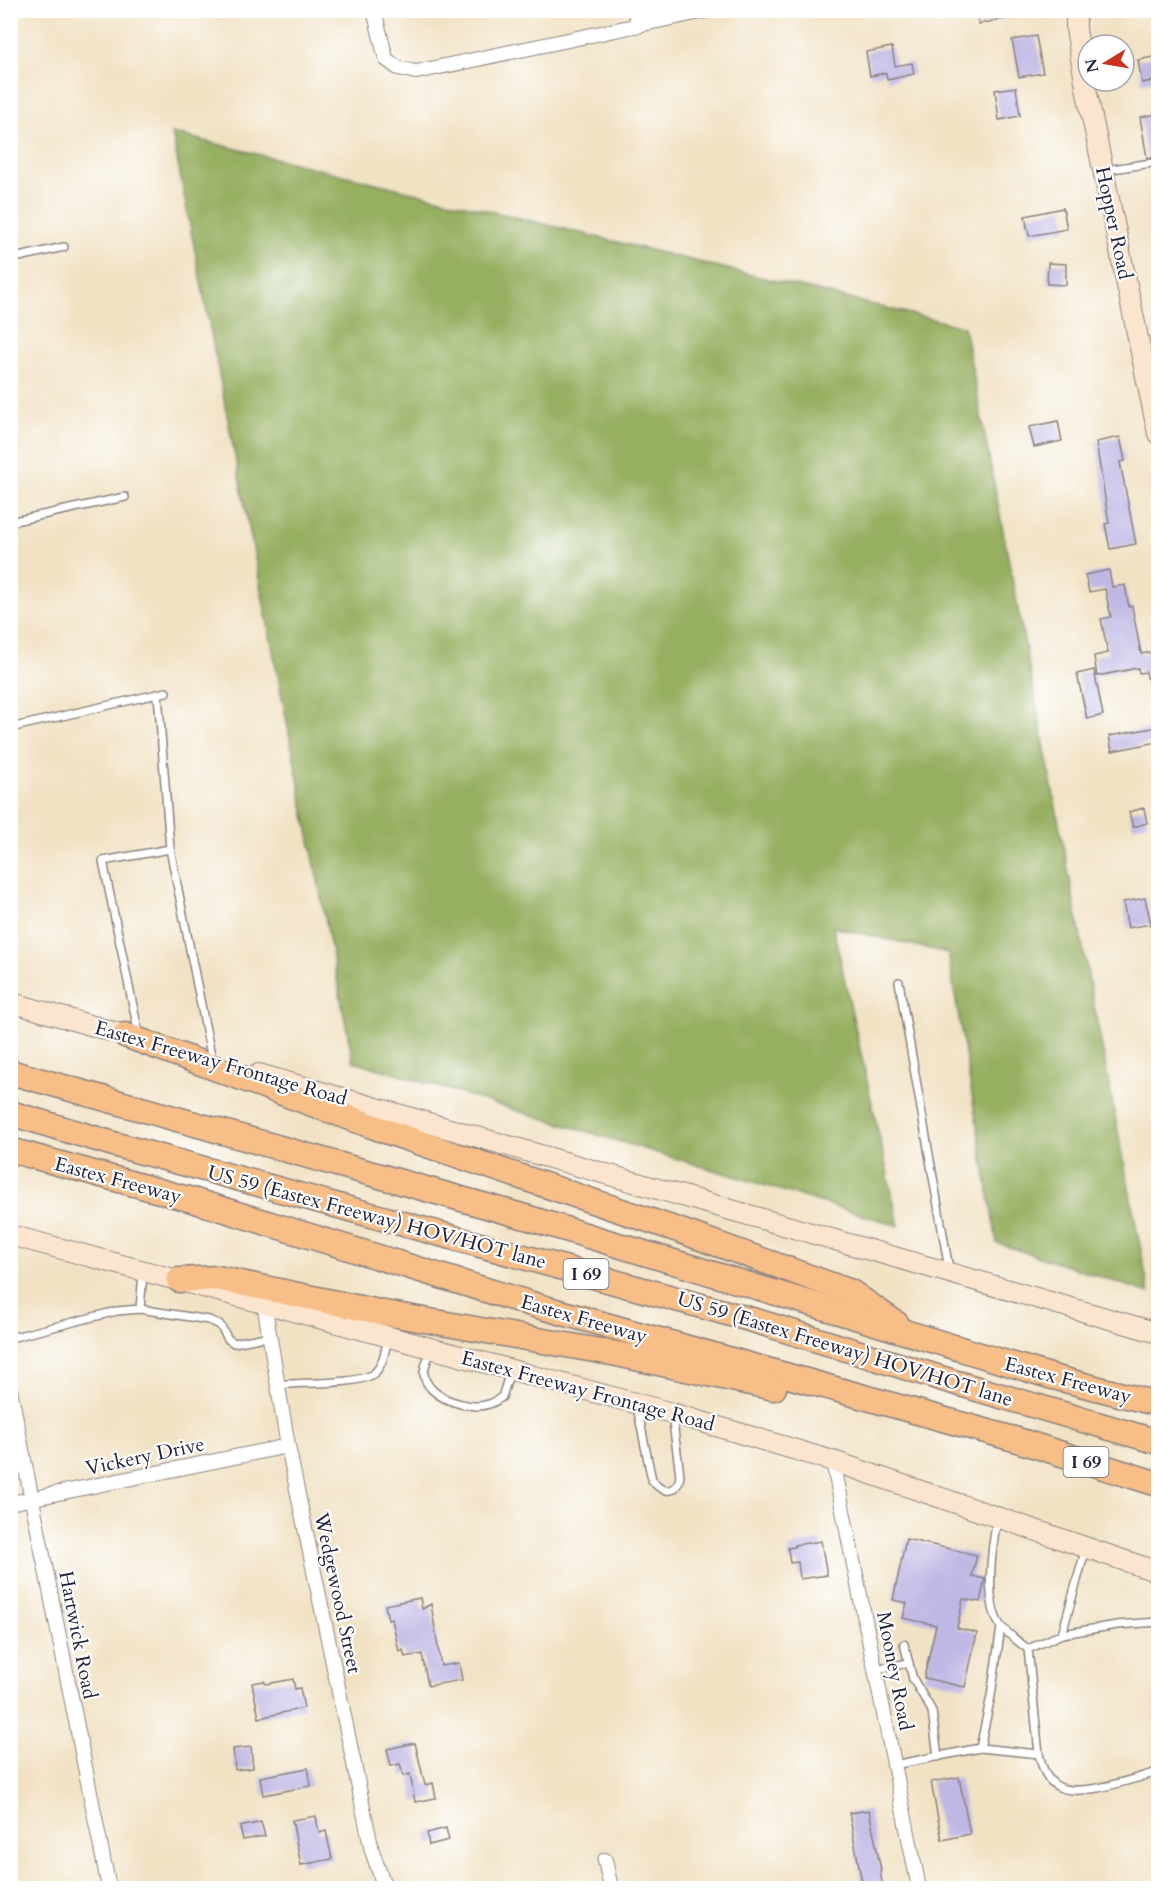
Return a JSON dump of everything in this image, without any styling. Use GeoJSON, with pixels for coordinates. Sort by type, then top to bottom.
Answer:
{"type":"FeatureCollection","features":[{"type":"Feature","properties":{"kind":"highway"},"geometry":{"type":"LineString","coordinates":[[132,1037],[391,1133],[678,1230],[851,1292],[916,1337]]}},
{"type":"Feature","properties":{"kind":"highway","name":"Eastex Freeway"},"geometry":{"type":"LineString","coordinates":[[10,1072],[529,1218],[916,1337],[1053,1377],[1158,1404]]}},
{"type":"Feature","properties":{"kind":"highway","name":"US 59 (Eastex Freeway) HOV/HOT lane"},"geometry":{"type":"LineString","coordinates":[[10,1113],[117,1145],[756,1321],[1158,1442]]}},
{"type":"Feature","properties":{"kind":"highway","name":"Eastex Freeway"},"geometry":{"type":"LineString","coordinates":[[10,1150],[192,1200],[550,1309],[1014,1439],[1158,1484]]}},
{"type":"Feature","properties":{"kind":"highway"},"geometry":{"type":"LineString","coordinates":[[178,1280],[217,1278],[379,1312],[617,1354],[1014,1439]]}},
{"type":"Feature","properties":{"kind":"main road","name":"Hopper Road"},"geometry":{"type":"LineString","coordinates":[[1076,10],[1078,40],[1103,170],[1158,434]]}},
{"type":"Feature","properties":{"kind":"main road","name":"Eastex Freeway Frontage Road"},"geometry":{"type":"LineString","coordinates":[[10,1002],[950,1271],[1158,1333]]}},
{"type":"Feature","properties":{"kind":"main road","name":"Eastex Freeway Frontage Road"},"geometry":{"type":"LineString","coordinates":[[10,1235],[672,1413],[833,1461],[1158,1572]]}},
{"type":"Feature","properties":{"kind":"street"},"geometry":{"type":"LineString","coordinates":[[374,10],[386,59],[398,68],[416,72],[710,10]]}},
{"type":"Feature","properties":{"kind":"street"},"geometry":{"type":"LineString","coordinates":[[635,10],[638,26]]}},
{"type":"Feature","properties":{"kind":"street","name":"Wedgewood Street"},"geometry":{"type":"LineString","coordinates":[[264,1303],[288,1446],[372,1851],[385,1888]]}},
{"type":"Feature","properties":{"kind":"street","name":"Hartwick Road"},"geometry":{"type":"LineString","coordinates":[[10,1389],[109,1888]]}},
{"type":"Feature","properties":{"kind":"street","name":"Vickery Drive"},"geometry":{"type":"LineString","coordinates":[[10,1503],[288,1446]]}},
{"type":"Feature","properties":{"kind":"street","name":"Mooney Road"},"geometry":{"type":"LineString","coordinates":[[833,1461],[919,1888]]}},
{"type":"Feature","properties":{"kind":"street"},"geometry":{"type":"LineString","coordinates":[[605,1860],[611,1888]]}},
{"type":"Feature","properties":{"kind":"lane"},"geometry":{"type":"LineString","coordinates":[[1103,170],[1158,162]]}},
{"type":"Feature","properties":{"kind":"lane"},"geometry":{"type":"LineString","coordinates":[[10,259],[64,247]]}},
{"type":"Feature","properties":{"kind":"lane"},"geometry":{"type":"LineString","coordinates":[[10,522],[125,497]]}},
{"type":"Feature","properties":{"kind":"lane"},"geometry":{"type":"LineString","coordinates":[[10,728],[162,693],[170,849],[212,1060]]}},
{"type":"Feature","properties":{"kind":"lane"},"geometry":{"type":"LineString","coordinates":[[132,1037],[103,861],[170,849]]}},
{"type":"Feature","properties":{"kind":"lane"},"geometry":{"type":"LineString","coordinates":[[898,982],[950,1271]]}},
{"type":"Feature","properties":{"kind":"lane"},"geometry":{"type":"LineString","coordinates":[[140,1310],[144,1270]]}},
{"type":"Feature","properties":{"kind":"lane"},"geometry":{"type":"LineString","coordinates":[[10,1338],[117,1311],[140,1310],[210,1320],[220,1325],[228,1339],[234,1343],[270,1336]]}},
{"type":"Feature","properties":{"kind":"lane"},"geometry":{"type":"LineString","coordinates":[[278,1385],[354,1380],[373,1374],[382,1362],[388,1336]]}},
{"type":"Feature","properties":{"kind":"lane"},"geometry":{"type":"LineString","coordinates":[[431,1348],[424,1373],[429,1387],[442,1397],[466,1406],[489,1404],[502,1397],[511,1370]]}},
{"type":"Feature","properties":{"kind":"lane"},"geometry":{"type":"LineString","coordinates":[[637,1404],[652,1480],[657,1487],[664,1490],[674,1489],[679,1484],[672,1413]]}},
{"type":"Feature","properties":{"kind":"lane"},"geometry":{"type":"LineString","coordinates":[[998,1517],[991,1551],[993,1612],[1001,1627],[1028,1649],[1039,1754],[1042,1768],[1047,1776],[1056,1785],[1067,1790],[1081,1790],[1158,1772]]}},
{"type":"Feature","properties":{"kind":"lane"},"geometry":{"type":"LineString","coordinates":[[1062,1634],[1086,1547]]}},
{"type":"Feature","properties":{"kind":"lane"},"geometry":{"type":"LineString","coordinates":[[1028,1649],[1062,1634],[1117,1625],[1158,1622]]}},
{"type":"Feature","properties":{"kind":"lane"},"geometry":{"type":"LineString","coordinates":[[980,1748],[991,1696],[1001,1627]]}},
{"type":"Feature","properties":{"kind":"lane"},"geometry":{"type":"LineString","coordinates":[[904,1644],[913,1679],[932,1711],[938,1757]]}},
{"type":"Feature","properties":{"kind":"lane"},"geometry":{"type":"LineString","coordinates":[[875,1669],[909,1663]]}},
{"type":"Feature","properties":{"kind":"lane"},"geometry":{"type":"LineString","coordinates":[[894,1766],[980,1748],[1039,1754]]}},
{"type":"Feature","properties":{"kind":"green space"},"geometry":{"type":"Polygon","coordinates":[[[172,133],[964,327],[1149,1293],[997,1243],[948,953],[833,927],[899,1226],[353,1061],[172,133]]]}},
{"type":"Feature","properties":{"kind":"building"},"geometry":{"type":"Polygon","coordinates":[[[976,10],[1017,10],[1018,16],[979,24],[976,10]]]}},
{"type":"Feature","properties":{"kind":"building"},"geometry":{"type":"Polygon","coordinates":[[[1036,36],[1043,73],[1019,77],[1012,40],[1036,36]]]}},
{"type":"Feature","properties":{"kind":"building"},"geometry":{"type":"Polygon","coordinates":[[[892,47],[895,66],[912,63],[914,74],[887,80],[886,73],[870,76],[866,52],[892,47]]]}},
{"type":"Feature","properties":{"kind":"building"},"geometry":{"type":"Polygon","coordinates":[[[1158,56],[1158,80],[1142,83],[1138,60],[1158,56]]]}},
{"type":"Feature","properties":{"kind":"building"},"geometry":{"type":"Polygon","coordinates":[[[1016,87],[1020,116],[999,120],[995,90],[1016,87]]]}},
{"type":"Feature","properties":{"kind":"building"},"geometry":{"type":"Polygon","coordinates":[[[1158,114],[1158,157],[1147,158],[1140,117],[1158,114]]]}},
{"type":"Feature","properties":{"kind":"building"},"geometry":{"type":"Polygon","coordinates":[[[1063,208],[1067,229],[1029,236],[1025,216],[1063,208]]]}},
{"type":"Feature","properties":{"kind":"building"},"geometry":{"type":"Polygon","coordinates":[[[1048,263],[1066,264],[1066,285],[1047,284],[1048,263]]]}},
{"type":"Feature","properties":{"kind":"building"},"geometry":{"type":"Polygon","coordinates":[[[1058,421],[1062,441],[1034,447],[1029,427],[1058,421]]]}},
{"type":"Feature","properties":{"kind":"building"},"geometry":{"type":"Polygon","coordinates":[[[1120,437],[1125,461],[1120,462],[1136,544],[1110,549],[1105,524],[1109,523],[1096,442],[1120,437]]]}},
{"type":"Feature","properties":{"kind":"building"},"geometry":{"type":"Polygon","coordinates":[[[1109,570],[1112,587],[1125,585],[1129,607],[1132,606],[1141,654],[1158,651],[1158,703],[1153,703],[1146,672],[1139,673],[1138,668],[1097,676],[1094,656],[1108,653],[1101,619],[1111,617],[1105,589],[1089,592],[1085,575],[1109,570]]]}},
{"type":"Feature","properties":{"kind":"building"},"geometry":{"type":"Polygon","coordinates":[[[1094,670],[1103,715],[1087,719],[1077,674],[1094,670]]]}},
{"type":"Feature","properties":{"kind":"building"},"geometry":{"type":"Polygon","coordinates":[[[1158,727],[1158,742],[1112,751],[1109,736],[1158,727]]]}},
{"type":"Feature","properties":{"kind":"building"},"geometry":{"type":"Polygon","coordinates":[[[1144,808],[1147,823],[1133,827],[1129,812],[1144,808]]]}},
{"type":"Feature","properties":{"kind":"building"},"geometry":{"type":"Polygon","coordinates":[[[1145,898],[1151,924],[1128,928],[1123,902],[1145,898]]]}},
{"type":"Feature","properties":{"kind":"building"},"geometry":{"type":"Polygon","coordinates":[[[906,1539],[977,1555],[972,1576],[985,1579],[980,1602],[963,1599],[957,1628],[977,1633],[965,1687],[924,1678],[936,1625],[903,1618],[907,1603],[893,1600],[906,1539]]]}},
{"type":"Feature","properties":{"kind":"building"},"geometry":{"type":"Polygon","coordinates":[[[821,1541],[827,1575],[800,1579],[798,1562],[790,1563],[788,1548],[821,1541]]]}},
{"type":"Feature","properties":{"kind":"building"},"geometry":{"type":"Polygon","coordinates":[[[420,1598],[422,1609],[431,1604],[441,1666],[459,1663],[462,1680],[428,1686],[422,1654],[405,1657],[403,1650],[399,1652],[392,1619],[388,1620],[385,1605],[420,1598]]]}},
{"type":"Feature","properties":{"kind":"building"},"geometry":{"type":"Polygon","coordinates":[[[293,1679],[295,1689],[300,1688],[304,1708],[259,1718],[252,1683],[264,1681],[266,1684],[293,1679]]]}},
{"type":"Feature","properties":{"kind":"building"},"geometry":{"type":"Polygon","coordinates":[[[415,1743],[425,1785],[433,1783],[436,1798],[415,1802],[410,1774],[403,1776],[400,1764],[391,1766],[387,1749],[415,1743]]]}},
{"type":"Feature","properties":{"kind":"building"},"geometry":{"type":"Polygon","coordinates":[[[251,1747],[253,1768],[235,1770],[233,1749],[251,1747]]]}},
{"type":"Feature","properties":{"kind":"building"},"geometry":{"type":"Polygon","coordinates":[[[308,1768],[311,1786],[263,1795],[260,1777],[308,1768]]]}},
{"type":"Feature","properties":{"kind":"building"},"geometry":{"type":"Polygon","coordinates":[[[959,1777],[970,1834],[942,1840],[931,1782],[959,1777]]]}},
{"type":"Feature","properties":{"kind":"building"},"geometry":{"type":"Polygon","coordinates":[[[869,1810],[883,1888],[863,1888],[849,1813],[869,1810]]]}},
{"type":"Feature","properties":{"kind":"building"},"geometry":{"type":"Polygon","coordinates":[[[316,1816],[319,1833],[326,1831],[332,1859],[301,1865],[292,1820],[316,1816]]]}},
{"type":"Feature","properties":{"kind":"building"},"geometry":{"type":"Polygon","coordinates":[[[261,1822],[265,1836],[243,1840],[240,1827],[261,1822]]]}},
{"type":"Feature","properties":{"kind":"building"},"geometry":{"type":"Polygon","coordinates":[[[446,1828],[449,1840],[429,1845],[427,1833],[446,1828]]]}}]}
